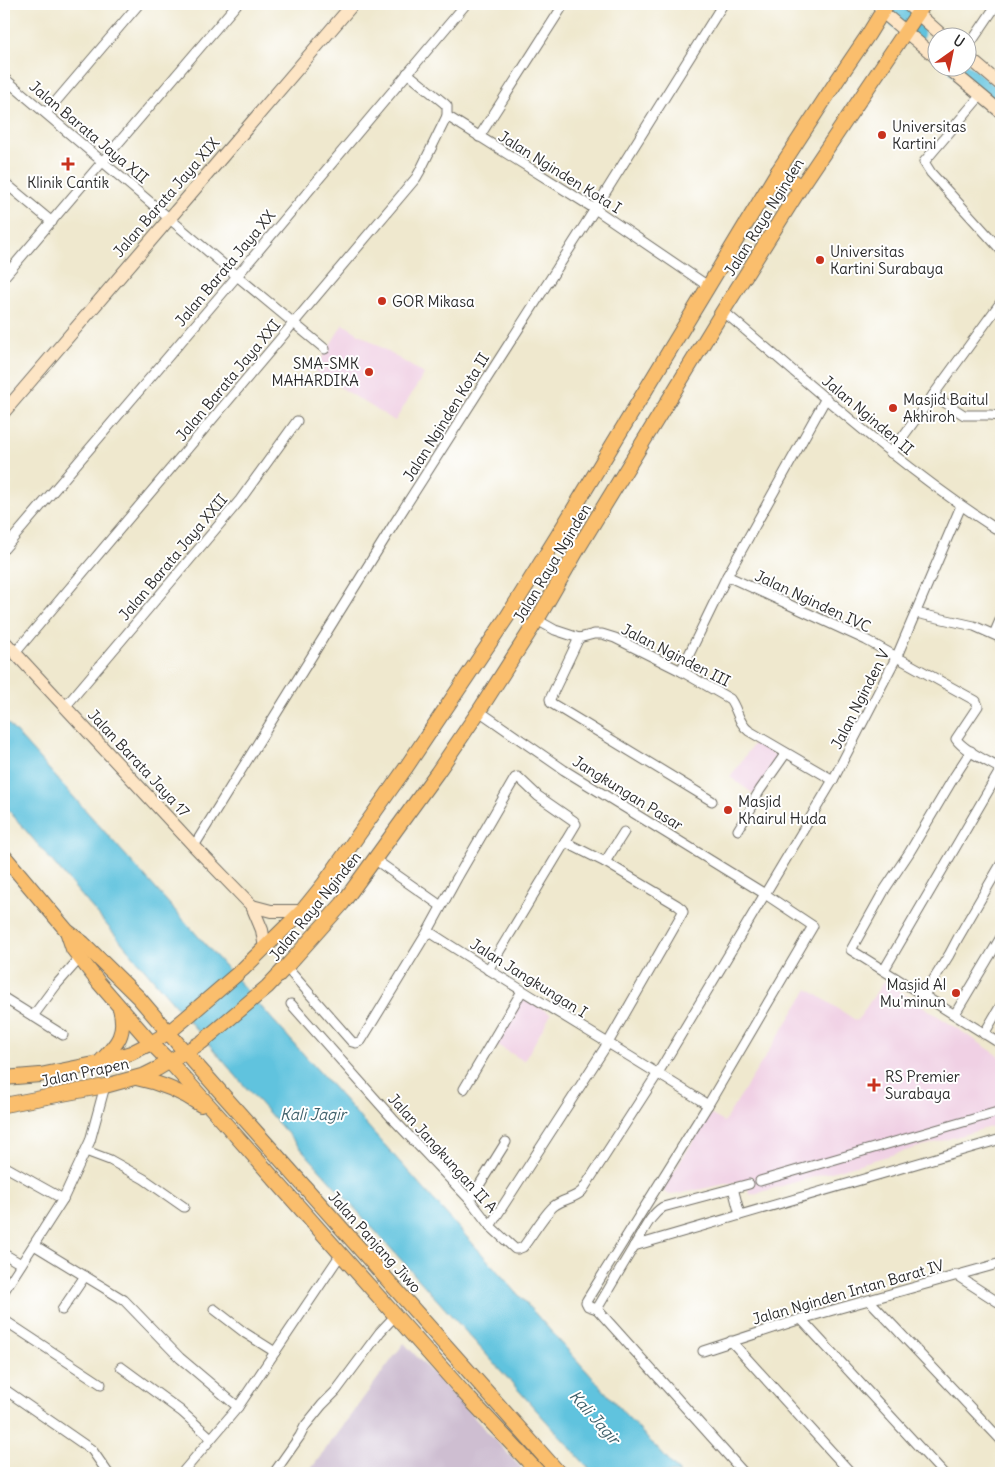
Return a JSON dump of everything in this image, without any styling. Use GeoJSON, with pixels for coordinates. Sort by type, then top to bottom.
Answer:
{"type":"FeatureCollection","features":[{"type":"Feature","properties":{"kind":"main road","name":"Jalan Raya Nginden"},"geometry":{"type":"LineString","coordinates":[[151,1043],[169,1032],[243,969],[302,912],[323,885],[443,714],[507,617],[778,171],[868,35],[882,6]]}},
{"type":"Feature","properties":{"kind":"main road","name":"Jalan Raya Nginden"},"geometry":{"type":"LineString","coordinates":[[169,1061],[202,1042],[267,987],[286,968],[342,904],[438,773],[537,620],[579,547],[723,311],[912,16]]}},
{"type":"Feature","properties":{"kind":"main road"},"geometry":{"type":"LineString","coordinates":[[778,171],[801,187]]}},
{"type":"Feature","properties":{"kind":"main road"},"geometry":{"type":"LineString","coordinates":[[4,856],[67,931],[73,948],[80,958],[151,1043],[222,1120],[464,1393],[539,1473]]}},
{"type":"Feature","properties":{"kind":"main road","name":"Jalan Panjang Jiwo"},"geometry":{"type":"LineString","coordinates":[[67,931],[83,943],[139,998],[559,1473]]}},
{"type":"Feature","properties":{"kind":"main road"},"geometry":{"type":"LineString","coordinates":[[99,1063],[114,1047],[120,1037],[124,1021],[120,1007]]}},
{"type":"Feature","properties":{"kind":"main road","name":"Jalan Prapen"},"geometry":{"type":"LineString","coordinates":[[4,1078],[40,1075],[99,1063],[131,1054],[151,1043]]}},
{"type":"Feature","properties":{"kind":"main road","name":"Jalan Prapen"},"geometry":{"type":"LineString","coordinates":[[4,1105],[105,1086],[136,1078],[157,1070],[169,1061]]}},
{"type":"Feature","properties":{"kind":"main road"},"geometry":{"type":"LineString","coordinates":[[136,1078],[158,1082],[177,1090],[222,1120]]}},
{"type":"Feature","properties":{"kind":"street"},"geometry":{"type":"LineString","coordinates":[[46,113],[139,4]]}},
{"type":"Feature","properties":{"kind":"street"},"geometry":{"type":"LineString","coordinates":[[4,277],[237,4]]}},
{"type":"Feature","properties":{"kind":"street","name":"Jalan Barata Jaya XIX"},"geometry":{"type":"LineString","coordinates":[[4,412],[353,4]]}},
{"type":"Feature","properties":{"kind":"street","name":"Jalan Barata Jaya XX"},"geometry":{"type":"LineString","coordinates":[[4,549],[466,4]]}},
{"type":"Feature","properties":{"kind":"street"},"geometry":{"type":"LineString","coordinates":[[479,137],[564,4]]}},
{"type":"Feature","properties":{"kind":"street","name":"Jalan Nginden Kota II"},"geometry":{"type":"LineString","coordinates":[[194,846],[392,527],[722,4]]}},
{"type":"Feature","properties":{"kind":"street"},"geometry":{"type":"LineString","coordinates":[[978,32],[997,4]]}},
{"type":"Feature","properties":{"kind":"street"},"geometry":{"type":"LineString","coordinates":[[882,6],[912,16],[931,28]]}},
{"type":"Feature","properties":{"kind":"street"},"geometry":{"type":"LineString","coordinates":[[912,16],[928,42]]}},
{"type":"Feature","properties":{"kind":"street"},"geometry":{"type":"LineString","coordinates":[[978,65],[1001,85]]}},
{"type":"Feature","properties":{"kind":"street","name":"Jalan Nginden Kota I"},"geometry":{"type":"LineString","coordinates":[[407,73],[447,106],[447,116],[594,209],[708,286]]}},
{"type":"Feature","properties":{"kind":"street","name":"Jalan Barata Jaya XII"},"geometry":{"type":"LineString","coordinates":[[4,78],[237,276],[325,348]]}},
{"type":"Feature","properties":{"kind":"street"},"geometry":{"type":"LineString","coordinates":[[960,78],[1001,112]]}},
{"type":"Feature","properties":{"kind":"street"},"geometry":{"type":"LineString","coordinates":[[981,95],[924,162],[930,173],[1001,250]]}},
{"type":"Feature","properties":{"kind":"street","name":"Jalan Barata Jaya XXI"},"geometry":{"type":"LineString","coordinates":[[15,653],[416,178],[447,116]]}},
{"type":"Feature","properties":{"kind":"street"},"geometry":{"type":"LineString","coordinates":[[4,182],[52,222]]}},
{"type":"Feature","properties":{"kind":"street"},"geometry":{"type":"LineString","coordinates":[[891,453],[1001,302]]}},
{"type":"Feature","properties":{"kind":"street","name":"Jalan Nginden II"},"geometry":{"type":"LineString","coordinates":[[723,311],[891,453],[961,506],[1001,532]]}},
{"type":"Feature","properties":{"kind":"street"},"geometry":{"type":"LineString","coordinates":[[933,395],[964,415],[1001,416]]}},
{"type":"Feature","properties":{"kind":"street"},"geometry":{"type":"LineString","coordinates":[[681,671],[727,576],[826,398]]}},
{"type":"Feature","properties":{"kind":"street","name":"Jalan Barata Jaya XXII"},"geometry":{"type":"LineString","coordinates":[[65,707],[240,500],[296,421]]}},
{"type":"Feature","properties":{"kind":"street","name":"Jalan Nginden V"},"geometry":{"type":"LineString","coordinates":[[490,1226],[514,1249],[518,1250],[523,1248],[551,1209],[560,1202],[577,1196],[582,1191],[658,1073],[834,780],[897,656],[961,506]]}},
{"type":"Feature","properties":{"kind":"street"},"geometry":{"type":"LineString","coordinates":[[558,534],[579,547]]}},
{"type":"Feature","properties":{"kind":"street","name":"Jalan Nginden IVC"},"geometry":{"type":"LineString","coordinates":[[727,576],[848,631],[897,656],[977,703],[978,706],[956,739],[971,751]]}},
{"type":"Feature","properties":{"kind":"street"},"geometry":{"type":"LineString","coordinates":[[916,613],[964,623],[998,636],[1001,618]]}},
{"type":"Feature","properties":{"kind":"street","name":"Jalan Nginden III"},"geometry":{"type":"LineString","coordinates":[[537,620],[555,630],[579,638],[594,634],[615,638],[726,695],[733,703],[745,728],[834,780]]}},
{"type":"Feature","properties":{"kind":"street"},"geometry":{"type":"LineString","coordinates":[[579,638],[550,699],[551,703],[712,801]]}},
{"type":"Feature","properties":{"kind":"street","name":"Jalan Barata Jaya 17"},"geometry":{"type":"LineString","coordinates":[[4,641],[252,906],[262,930],[265,948]]}},
{"type":"Feature","properties":{"kind":"street","name":"Jangkungan Pasar"},"geometry":{"type":"LineString","coordinates":[[479,711],[564,770],[765,894],[813,926],[708,1105]]}},
{"type":"Feature","properties":{"kind":"street"},"geometry":{"type":"LineString","coordinates":[[884,970],[1001,769],[971,751],[885,889],[851,950],[1001,1044]]}},
{"type":"Feature","properties":{"kind":"street"},"geometry":{"type":"LineString","coordinates":[[738,830],[760,790],[786,753]]}},
{"type":"Feature","properties":{"kind":"street"},"geometry":{"type":"LineString","coordinates":[[286,968],[352,1042],[361,1041],[428,931],[496,808],[516,777],[576,824],[488,970]]}},
{"type":"Feature","properties":{"kind":"street"},"geometry":{"type":"LineString","coordinates":[[565,842],[605,862],[624,832]]}},
{"type":"Feature","properties":{"kind":"street"},"geometry":{"type":"LineString","coordinates":[[374,859],[441,906]]}},
{"type":"Feature","properties":{"kind":"street","name":"Jalan Jangkungan II A"},"geometry":{"type":"LineString","coordinates":[[291,1004],[393,1119],[470,1200],[490,1226],[608,1043],[683,912],[677,905],[605,862]]}},
{"type":"Feature","properties":{"kind":"street"},"geometry":{"type":"LineString","coordinates":[[924,995],[1001,864]]}},
{"type":"Feature","properties":{"kind":"street"},"geometry":{"type":"LineString","coordinates":[[252,906],[271,911],[302,912]]}},
{"type":"Feature","properties":{"kind":"street","name":"Jalan Jangkungan I"},"geometry":{"type":"LineString","coordinates":[[428,931],[708,1105]]}},
{"type":"Feature","properties":{"kind":"street"},"geometry":{"type":"LineString","coordinates":[[955,1014],[1001,937]]}},
{"type":"Feature","properties":{"kind":"street"},"geometry":{"type":"LineString","coordinates":[[33,1016],[80,958]]}},
{"type":"Feature","properties":{"kind":"street"},"geometry":{"type":"LineString","coordinates":[[464,1089],[522,991]]}},
{"type":"Feature","properties":{"kind":"street"},"geometry":{"type":"LineString","coordinates":[[4,998],[62,1035]]}},
{"type":"Feature","properties":{"kind":"street"},"geometry":{"type":"LineString","coordinates":[[984,1034],[1001,1005]]}},
{"type":"Feature","properties":{"kind":"street"},"geometry":{"type":"LineString","coordinates":[[4,1291],[62,1200],[86,1151],[105,1086]]}},
{"type":"Feature","properties":{"kind":"street"},"geometry":{"type":"LineString","coordinates":[[708,1105],[586,1302],[588,1306],[597,1309],[744,1473]]}},
{"type":"Feature","properties":{"kind":"street"},"geometry":{"type":"LineString","coordinates":[[760,1181],[1001,1111]]}},
{"type":"Feature","properties":{"kind":"street"},"geometry":{"type":"LineString","coordinates":[[634,1246],[1001,1139]]}},
{"type":"Feature","properties":{"kind":"street"},"geometry":{"type":"LineString","coordinates":[[470,1200],[506,1142]]}},
{"type":"Feature","properties":{"kind":"street"},"geometry":{"type":"LineString","coordinates":[[86,1151],[110,1160],[144,1179],[184,1207]]}},
{"type":"Feature","properties":{"kind":"street"},"geometry":{"type":"LineString","coordinates":[[4,1166],[62,1200]]}},
{"type":"Feature","properties":{"kind":"street"},"geometry":{"type":"LineString","coordinates":[[597,1309],[634,1246],[658,1210],[663,1207],[749,1184]]}},
{"type":"Feature","properties":{"kind":"street"},"geometry":{"type":"LineString","coordinates":[[733,1188],[740,1216]]}},
{"type":"Feature","properties":{"kind":"street"},"geometry":{"type":"LineString","coordinates":[[34,1245],[124,1300],[180,1358],[238,1407]]}},
{"type":"Feature","properties":{"kind":"street"},"geometry":{"type":"LineString","coordinates":[[4,1254],[21,1264]]}},
{"type":"Feature","properties":{"kind":"street"},"geometry":{"type":"LineString","coordinates":[[182,1473],[238,1407],[341,1254]]}},
{"type":"Feature","properties":{"kind":"street","name":"Jalan Nginden Intan Barat IV"},"geometry":{"type":"LineString","coordinates":[[703,1351],[800,1319],[1001,1263]]}},
{"type":"Feature","properties":{"kind":"street"},"geometry":{"type":"LineString","coordinates":[[956,1275],[1001,1304]]}},
{"type":"Feature","properties":{"kind":"street"},"geometry":{"type":"LineString","coordinates":[[62,1310],[85,1276]]}},
{"type":"Feature","properties":{"kind":"street"},"geometry":{"type":"LineString","coordinates":[[868,1300],[1001,1440]]}},
{"type":"Feature","properties":{"kind":"street"},"geometry":{"type":"LineString","coordinates":[[214,1309],[274,1352]]}},
{"type":"Feature","properties":{"kind":"street"},"geometry":{"type":"LineString","coordinates":[[274,1473],[305,1426],[336,1391],[380,1332],[396,1315]]}},
{"type":"Feature","properties":{"kind":"street"},"geometry":{"type":"LineString","coordinates":[[800,1319],[943,1473]]}},
{"type":"Feature","properties":{"kind":"street"},"geometry":{"type":"LineString","coordinates":[[4,1320],[101,1384]]}},
{"type":"Feature","properties":{"kind":"street"},"geometry":{"type":"LineString","coordinates":[[731,1341],[851,1473]]}},
{"type":"Feature","properties":{"kind":"street"},"geometry":{"type":"LineString","coordinates":[[121,1367],[181,1411],[211,1438]]}},
{"type":"Feature","properties":{"kind":"street"},"geometry":{"type":"LineString","coordinates":[[4,1390],[92,1450],[108,1473]]}},
{"type":"Feature","properties":{"kind":"shaded area","name":"SMA-SMK MAHARDIKA"},"geometry":{"type":"Polygon","coordinates":[[[343,324],[424,374],[395,421],[314,371],[343,324]]]}},
{"type":"Feature","properties":{"kind":"shaded area"},"geometry":{"type":"Polygon","coordinates":[[[756,741],[781,759],[755,795],[730,777],[756,741]]]}},
{"type":"Feature","properties":{"kind":"shaded area","name":"RS Premier Surabaya"},"geometry":{"type":"Polygon","coordinates":[[[884,981],[1001,1057],[1001,1124],[750,1195],[745,1180],[673,1195],[667,1194],[664,1191],[665,1186],[710,1114],[724,1122],[808,989],[857,1021],[884,981]]]}},
{"type":"Feature","properties":{"kind":"shaded area"},"geometry":{"type":"Polygon","coordinates":[[[519,995],[551,1014],[524,1061],[492,1042],[519,995]]]}},
{"type":"Feature","properties":{"kind":"shaded area"},"geometry":{"type":"Polygon","coordinates":[[[404,1343],[526,1473],[308,1473],[404,1343]]]}},
{"type":"Feature","properties":{"kind":"water","name":"Kali Jagir"},"geometry":{"type":"Polygon","coordinates":[[[4,719],[625,1414],[680,1473],[593,1473],[242,1083],[4,805],[4,719]]]}},
{"type":"Feature","properties":{"kind":"waterway"},"geometry":{"type":"LineString","coordinates":[[908,4],[898,19],[915,33]]}},
{"type":"Feature","properties":{"kind":"waterway"},"geometry":{"type":"LineString","coordinates":[[970,78],[1001,103]]}},
{"type":"Feature","properties":{"kind":"place","name":"Universitas Kartini"},"geometry":{"type":"Point","coordinates":[882,135]}},
{"type":"Feature","properties":{"kind":"place","name":"Klinik Cantik"},"geometry":{"type":"Point","coordinates":[68,164]}},
{"type":"Feature","properties":{"kind":"place","name":"Universitas Kartini Surabaya"},"geometry":{"type":"Point","coordinates":[820,260]}},
{"type":"Feature","properties":{"kind":"place","name":"GOR Mikasa"},"geometry":{"type":"Point","coordinates":[382,301]}},
{"type":"Feature","properties":{"kind":"place","name":"SMA-SMK MAHARDIKA"},"geometry":{"type":"Point","coordinates":[369,372]}},
{"type":"Feature","properties":{"kind":"place","name":"Masjid Baitul Akhiroh"},"geometry":{"type":"Point","coordinates":[893,408]}},
{"type":"Feature","properties":{"kind":"place","name":"Masjid Khairul Huda"},"geometry":{"type":"Point","coordinates":[728,810]}},
{"type":"Feature","properties":{"kind":"place","name":"Masjid Al Mu'minun"},"geometry":{"type":"Point","coordinates":[956,993]}},
{"type":"Feature","properties":{"kind":"place","name":"RS Premier Surabaya"},"geometry":{"type":"Point","coordinates":[874,1085]}}]}
